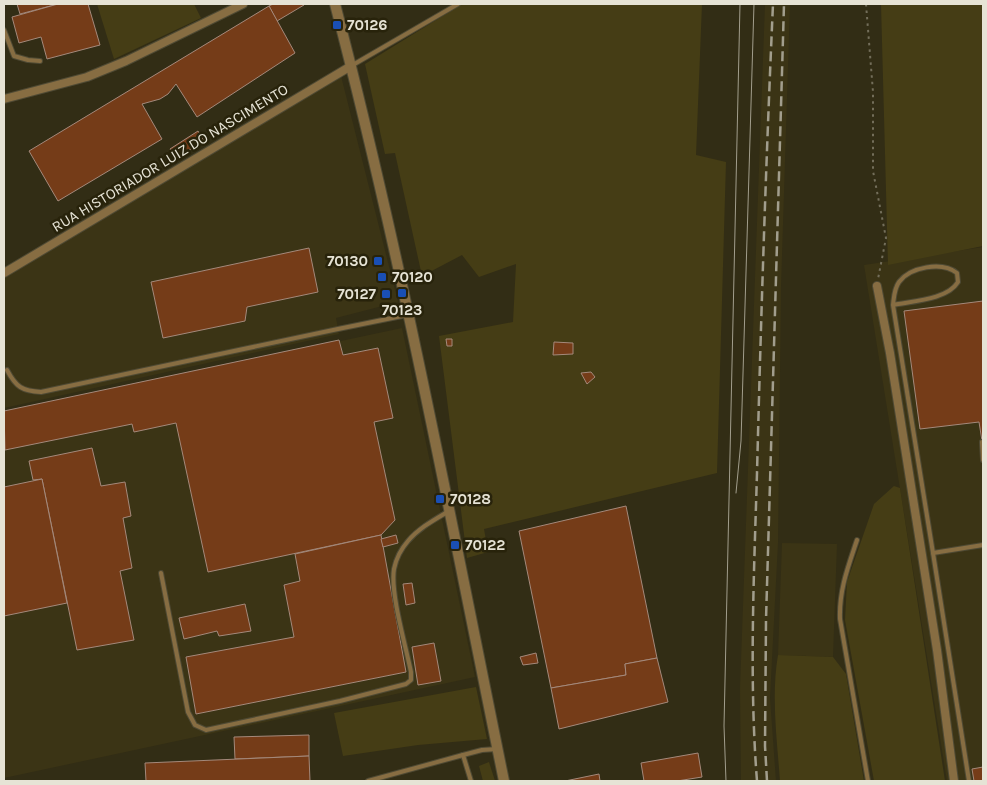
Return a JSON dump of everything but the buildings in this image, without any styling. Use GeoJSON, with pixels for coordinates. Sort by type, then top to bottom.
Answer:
{"type":"FeatureCollection","features":[{"type":"Feature","properties":{"kind":"street"},"geometry":{"type":"LineString","coordinates":[[4,99],[87,77],[126,61],[243,4]]}},
{"type":"Feature","properties":{"kind":"street"},"geometry":{"type":"LineString","coordinates":[[334,4],[351,66],[409,315],[504,781]]}},
{"type":"Feature","properties":{"kind":"street","name":"RUA HISTORIADOR LUIZ DO NASCIMENTO"},"geometry":{"type":"LineString","coordinates":[[4,272],[351,66]]}},
{"type":"Feature","properties":{"kind":"street"},"geometry":{"type":"LineString","coordinates":[[877,286],[890,353],[937,650],[954,781]]}},
{"type":"Feature","properties":{"kind":"lane"},"geometry":{"type":"LineString","coordinates":[[351,66],[458,4]]}},
{"type":"Feature","properties":{"kind":"lane"},"geometry":{"type":"LineString","coordinates":[[4,30],[14,56],[40,61]]}},
{"type":"Feature","properties":{"kind":"lane"},"geometry":{"type":"LineString","coordinates":[[892,305],[949,292],[958,282],[957,273],[952,269],[942,266],[913,271],[898,283],[892,305],[969,781]]}},
{"type":"Feature","properties":{"kind":"lane"},"geometry":{"type":"LineString","coordinates":[[7,370],[12,381],[20,388],[30,392],[41,392],[409,315]]}},
{"type":"Feature","properties":{"kind":"lane"},"geometry":{"type":"LineString","coordinates":[[982,442],[983,460]]}},
{"type":"Feature","properties":{"kind":"lane"},"geometry":{"type":"LineString","coordinates":[[160,574],[183,692],[191,720],[200,728],[206,730],[244,723],[383,691],[406,684],[411,680],[393,585],[394,568],[400,552],[409,540],[423,527],[449,511]]}},
{"type":"Feature","properties":{"kind":"lane"},"geometry":{"type":"LineString","coordinates":[[857,540],[843,581],[839,601],[840,618],[868,781]]}},
{"type":"Feature","properties":{"kind":"lane"},"geometry":{"type":"LineString","coordinates":[[933,553],[983,545]]}},
{"type":"Feature","properties":{"kind":"lane"},"geometry":{"type":"LineString","coordinates":[[368,781],[482,750],[497,749]]}},
{"type":"Feature","properties":{"kind":"lane"},"geometry":{"type":"LineString","coordinates":[[463,755],[470,781]]}},
{"type":"Feature","properties":{"kind":"path"},"geometry":{"type":"LineString","coordinates":[[866,4],[873,92],[873,171],[886,238],[877,286]]}},
{"type":"Feature","properties":{"kind":"shaded area"},"geometry":{"type":"Polygon","coordinates":[[[97,4],[194,4],[201,18],[114,59],[97,4]]]}},
{"type":"Feature","properties":{"kind":"shaded area"},"geometry":{"type":"Polygon","coordinates":[[[462,4],[702,4],[696,155],[726,162],[717,473],[484,529],[488,552],[467,558],[439,336],[513,322],[516,264],[479,277],[462,255],[422,276],[395,153],[385,154],[365,64],[462,4]]]}},
{"type":"Feature","properties":{"kind":"shaded area"},"geometry":{"type":"Polygon","coordinates":[[[765,4],[790,4],[781,287],[778,543],[770,698],[776,781],[741,781],[740,688],[765,4]]]}},
{"type":"Feature","properties":{"kind":"shaded area"},"geometry":{"type":"Polygon","coordinates":[[[881,4],[983,4],[983,246],[888,265],[881,4]]]}},
{"type":"Feature","properties":{"kind":"shaded area"},"geometry":{"type":"Polygon","coordinates":[[[340,72],[398,302],[336,318],[339,334],[4,408],[4,277],[340,72]]]}},
{"type":"Feature","properties":{"kind":"shaded area"},"geometry":{"type":"Polygon","coordinates":[[[983,247],[983,781],[947,781],[864,265],[983,247]]]}},
{"type":"Feature","properties":{"kind":"shaded area"},"geometry":{"type":"Polygon","coordinates":[[[402,328],[475,677],[4,778],[4,413],[402,328]]]}},
{"type":"Feature","properties":{"kind":"shaded area"},"geometry":{"type":"Polygon","coordinates":[[[894,486],[900,488],[945,781],[874,781],[845,620],[847,582],[874,504],[894,486]]]}},
{"type":"Feature","properties":{"kind":"shaded area"},"geometry":{"type":"Polygon","coordinates":[[[782,543],[837,544],[833,657],[778,655],[782,543]]]}},
{"type":"Feature","properties":{"kind":"shaded area"},"geometry":{"type":"Polygon","coordinates":[[[778,655],[833,657],[846,674],[864,781],[780,781],[775,702],[778,655]]]}},
{"type":"Feature","properties":{"kind":"shaded area"},"geometry":{"type":"Polygon","coordinates":[[[476,687],[487,739],[418,745],[343,756],[334,713],[476,687]]]}},
{"type":"Feature","properties":{"kind":"shaded area"},"geometry":{"type":"Polygon","coordinates":[[[489,762],[495,781],[483,781],[479,766],[489,762]]]}},
{"type":"Feature","properties":{"kind":"tram line"},"geometry":{"type":"LineString","coordinates":[[726,781],[724,726],[740,4]]}},
{"type":"Feature","properties":{"kind":"tram line"},"geometry":{"type":"LineString","coordinates":[[736,493],[741,441],[754,4]]}},
{"type":"Feature","properties":{"kind":"railway"},"geometry":{"type":"LineString","coordinates":[[757,781],[753,704],[754,588],[773,4]]}},
{"type":"Feature","properties":{"kind":"railway"},"geometry":{"type":"LineString","coordinates":[[767,781],[765,746],[766,620],[784,4]]}},
{"type":"Feature","properties":{"kind":"place","name":"70126"},"geometry":{"type":"Point","coordinates":[337,25]}},
{"type":"Feature","properties":{"kind":"place","name":"70130"},"geometry":{"type":"Point","coordinates":[378,261]}},
{"type":"Feature","properties":{"kind":"place","name":"70120"},"geometry":{"type":"Point","coordinates":[382,277]}},
{"type":"Feature","properties":{"kind":"place","name":"70123"},"geometry":{"type":"Point","coordinates":[402,293]}},
{"type":"Feature","properties":{"kind":"place","name":"70127"},"geometry":{"type":"Point","coordinates":[386,294]}},
{"type":"Feature","properties":{"kind":"place","name":"70128"},"geometry":{"type":"Point","coordinates":[440,499]}},
{"type":"Feature","properties":{"kind":"place","name":"70122"},"geometry":{"type":"Point","coordinates":[455,545]}}]}
